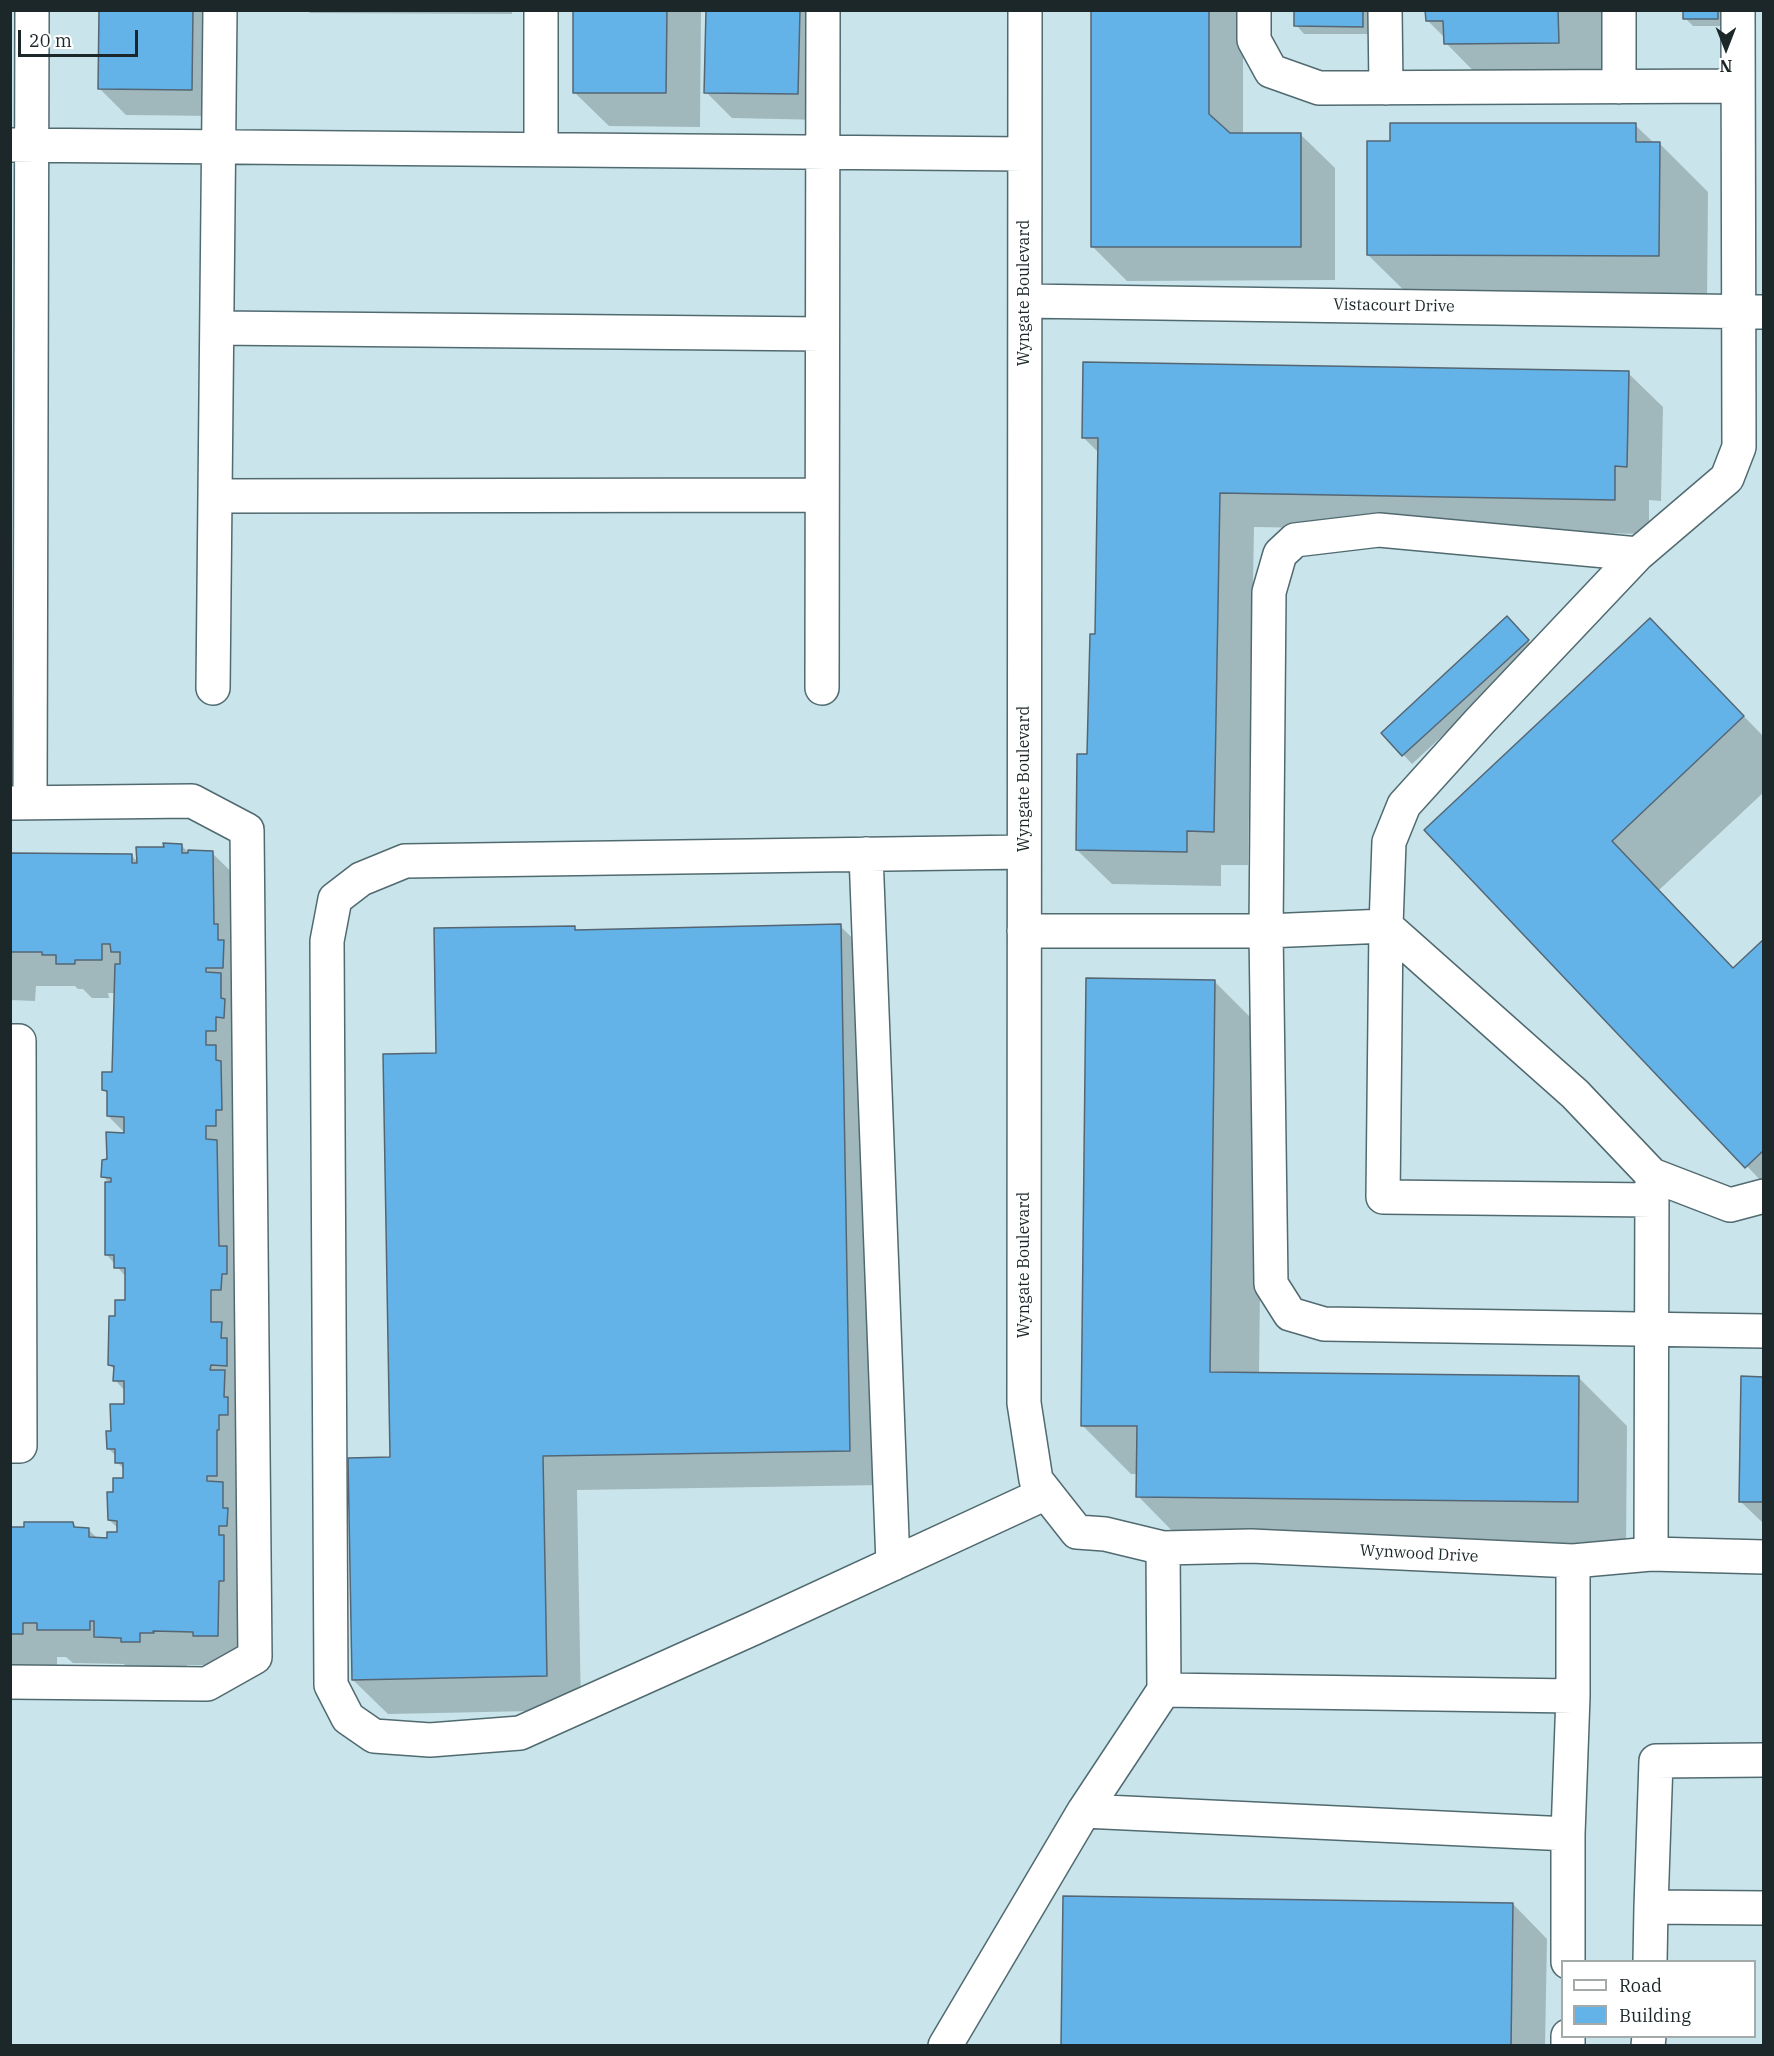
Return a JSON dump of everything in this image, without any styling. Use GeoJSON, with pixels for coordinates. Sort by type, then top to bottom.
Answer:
{"type":"FeatureCollection","features":[{"type":"Feature","properties":{"kind":"street"},"geometry":{"type":"LineString","coordinates":[[10,1682],[207,1684],[255,1657],[247,830],[192,801],[20,802],[21,145],[32,10]]}},
{"type":"Feature","properties":{"kind":"street"},"geometry":{"type":"LineString","coordinates":[[213,688],[220,10]]}},
{"type":"Feature","properties":{"kind":"street"},"geometry":{"type":"LineString","coordinates":[[541,10],[541,148]]}},
{"type":"Feature","properties":{"kind":"street"},"geometry":{"type":"LineString","coordinates":[[822,688],[823,10]]}},
{"type":"Feature","properties":{"kind":"street","name":"Wyngate Boulevard"},"geometry":{"type":"LineString","coordinates":[[1024,10],[1024,1403],[1036,1480],[1077,1532]]}},
{"type":"Feature","properties":{"kind":"street"},"geometry":{"type":"LineString","coordinates":[[1254,10],[1254,40],[1271,70],[1319,88],[1738,86]]}},
{"type":"Feature","properties":{"kind":"street"},"geometry":{"type":"LineString","coordinates":[[1385,10],[1386,88]]}},
{"type":"Feature","properties":{"kind":"street"},"geometry":{"type":"LineString","coordinates":[[1618,10],[1619,87]]}},
{"type":"Feature","properties":{"kind":"street"},"geometry":{"type":"LineString","coordinates":[[1738,10],[1738,86],[1750,312],[1739,447],[1727,478],[1638,554],[1404,805],[1389,842],[1383,1197],[1652,1187],[1731,1205],[1764,1196]]}},
{"type":"Feature","properties":{"kind":"street"},"geometry":{"type":"LineString","coordinates":[[21,145],[1024,154]]}},
{"type":"Feature","properties":{"kind":"street","name":"Vistacourt Drive"},"geometry":{"type":"LineString","coordinates":[[1024,300],[1750,312]]}},
{"type":"Feature","properties":{"kind":"street"},"geometry":{"type":"LineString","coordinates":[[217,328],[822,334]]}},
{"type":"Feature","properties":{"kind":"street"},"geometry":{"type":"LineString","coordinates":[[215,496],[822,495]]}},
{"type":"Feature","properties":{"kind":"street"},"geometry":{"type":"LineString","coordinates":[[1638,554],[1379,530],[1295,540],[1280,554],[1269,592],[1266,931],[1271,1284],[1290,1314],[1324,1324],[1764,1331]]}},
{"type":"Feature","properties":{"kind":"street"},"geometry":{"type":"LineString","coordinates":[[1024,852],[405,861],[361,879],[335,899],[327,941],[332,1685],[348,1718],[374,1736],[430,1740],[520,1733],[1046,1493]]}},
{"type":"Feature","properties":{"kind":"street"},"geometry":{"type":"LineString","coordinates":[[866,854],[892,1564]]}},
{"type":"Feature","properties":{"kind":"street"},"geometry":{"type":"LineString","coordinates":[[1024,931],[1266,931],[1386,926],[1575,1094],[1652,1187],[1651,1554]]}},
{"type":"Feature","properties":{"kind":"street"},"geometry":{"type":"LineString","coordinates":[[10,1041],[19,1041],[20,1446],[10,1446]]}},
{"type":"Feature","properties":{"kind":"street","name":"Wynwood Drive"},"geometry":{"type":"LineString","coordinates":[[1077,1532],[1105,1534],[1163,1548],[1251,1546],[1573,1561],[1651,1554],[1764,1557]]}},
{"type":"Feature","properties":{"kind":"street"},"geometry":{"type":"LineString","coordinates":[[945,2046],[1084,1811],[1164,1690],[1163,1548]]}},
{"type":"Feature","properties":{"kind":"street"},"geometry":{"type":"LineString","coordinates":[[1568,1960],[1573,1561]]}},
{"type":"Feature","properties":{"kind":"street"},"geometry":{"type":"LineString","coordinates":[[1164,1690],[1573,1696]]}},
{"type":"Feature","properties":{"kind":"street"},"geometry":{"type":"LineString","coordinates":[[1650,1960],[1656,1761],[1764,1760]]}},
{"type":"Feature","properties":{"kind":"street"},"geometry":{"type":"LineString","coordinates":[[1084,1811],[1568,1834]]}},
{"type":"Feature","properties":{"kind":"street"},"geometry":{"type":"LineString","coordinates":[[1651,1907],[1764,1908]]}},
{"type":"Feature","properties":{"kind":"building"},"geometry":{"type":"Polygon","coordinates":[[[99,10],[193,10],[192,90],[98,89],[99,10]]]}},
{"type":"Feature","properties":{"kind":"building"},"geometry":{"type":"Polygon","coordinates":[[[573,10],[667,10],[666,93],[573,93],[573,10]]]}},
{"type":"Feature","properties":{"kind":"building"},"geometry":{"type":"Polygon","coordinates":[[[706,10],[800,10],[798,94],[704,93],[706,10]]]}},
{"type":"Feature","properties":{"kind":"building"},"geometry":{"type":"Polygon","coordinates":[[[1091,10],[1209,10],[1209,114],[1230,133],[1301,133],[1301,247],[1091,247],[1091,10]]]}},
{"type":"Feature","properties":{"kind":"building"},"geometry":{"type":"Polygon","coordinates":[[[1294,10],[1363,10],[1363,27],[1294,26],[1294,10]]]}},
{"type":"Feature","properties":{"kind":"building"},"geometry":{"type":"Polygon","coordinates":[[[1425,10],[1558,10],[1559,43],[1444,44],[1443,21],[1426,21],[1425,10]]]}},
{"type":"Feature","properties":{"kind":"building"},"geometry":{"type":"Polygon","coordinates":[[[1683,10],[1718,10],[1718,19],[1683,19],[1683,10]]]}},
{"type":"Feature","properties":{"kind":"building"},"geometry":{"type":"Polygon","coordinates":[[[1390,123],[1636,123],[1636,142],[1660,142],[1659,256],[1367,255],[1367,141],[1390,141],[1390,123]]]}},
{"type":"Feature","properties":{"kind":"building"},"geometry":{"type":"Polygon","coordinates":[[[1083,362],[1629,371],[1627,467],[1615,466],[1615,500],[1220,493],[1214,832],[1187,831],[1187,852],[1076,850],[1077,754],[1087,754],[1090,634],[1095,634],[1098,438],[1082,438],[1083,362]]]}},
{"type":"Feature","properties":{"kind":"building"},"geometry":{"type":"Polygon","coordinates":[[[1507,616],[1529,640],[1402,756],[1381,733],[1507,616]]]}},
{"type":"Feature","properties":{"kind":"building"},"geometry":{"type":"Polygon","coordinates":[[[1650,618],[1744,716],[1612,841],[1733,968],[1764,939],[1764,1150],[1745,1168],[1424,830],[1650,618]]]}},
{"type":"Feature","properties":{"kind":"building"},"geometry":{"type":"Polygon","coordinates":[[[163,843],[182,844],[182,853],[188,853],[188,850],[213,851],[214,924],[218,924],[218,940],[224,940],[223,968],[206,968],[206,972],[221,973],[221,998],[225,999],[224,1018],[216,1017],[216,1031],[206,1031],[206,1045],[216,1045],[216,1060],[221,1061],[222,1110],[216,1110],[216,1126],[206,1126],[206,1139],[217,1140],[219,1246],[227,1246],[227,1274],[222,1274],[221,1290],[211,1290],[211,1322],[222,1322],[221,1338],[227,1338],[227,1366],[211,1365],[210,1370],[225,1370],[224,1397],[228,1397],[228,1415],[219,1415],[217,1476],[207,1476],[207,1481],[223,1482],[223,1508],[228,1508],[227,1526],[219,1526],[219,1535],[224,1535],[224,1581],[219,1581],[218,1636],[193,1636],[193,1632],[153,1631],[154,1633],[140,1633],[140,1642],[121,1642],[121,1638],[94,1637],[94,1621],[90,1621],[90,1630],[37,1630],[37,1623],[23,1623],[23,1634],[10,1634],[10,1527],[24,1527],[24,1522],[73,1522],[74,1527],[89,1528],[89,1537],[107,1538],[107,1532],[117,1532],[117,1521],[108,1520],[107,1492],[113,1492],[113,1478],[123,1478],[123,1463],[115,1463],[115,1449],[107,1449],[106,1431],[111,1431],[110,1404],[124,1404],[124,1381],[113,1381],[114,1366],[108,1365],[109,1316],[115,1316],[115,1300],[125,1300],[125,1268],[114,1268],[114,1255],[105,1255],[105,1182],[111,1182],[111,1178],[101,1177],[102,1160],[107,1159],[106,1132],[124,1133],[124,1117],[107,1116],[107,1091],[102,1090],[102,1072],[112,1072],[115,964],[120,964],[120,952],[111,952],[110,944],[102,944],[102,960],[75,960],[75,964],[56,964],[56,955],[42,955],[42,952],[10,952],[10,853],[132,854],[132,863],[137,863],[136,847],[164,847],[163,843]]]}},
{"type":"Feature","properties":{"kind":"building"},"geometry":{"type":"Polygon","coordinates":[[[841,924],[850,1451],[543,1456],[547,1676],[352,1680],[348,1458],[390,1457],[383,1054],[436,1053],[434,928],[575,926],[575,930],[841,924]]]}},
{"type":"Feature","properties":{"kind":"building"},"geometry":{"type":"Polygon","coordinates":[[[1086,978],[1215,980],[1210,1372],[1579,1376],[1578,1502],[1136,1497],[1137,1426],[1081,1426],[1086,978]]]}},
{"type":"Feature","properties":{"kind":"building"},"geometry":{"type":"Polygon","coordinates":[[[1741,1376],[1764,1377],[1764,1502],[1739,1502],[1741,1376]]]}},
{"type":"Feature","properties":{"kind":"building"},"geometry":{"type":"Polygon","coordinates":[[[1063,1896],[1513,1903],[1511,2046],[1061,2046],[1063,1896]]]}}]}
